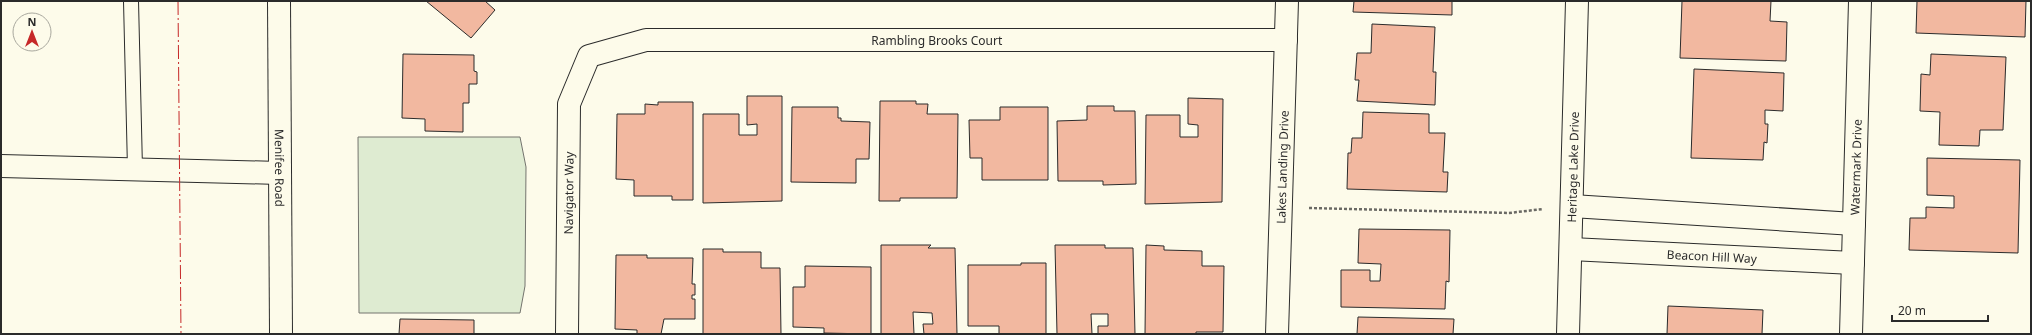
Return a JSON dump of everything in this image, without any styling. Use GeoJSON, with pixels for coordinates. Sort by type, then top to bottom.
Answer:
{"type":"FeatureCollection","features":[{"type":"Feature","properties":{"kind":"street","name":"Menifee Road"},"geometry":{"type":"LineString","coordinates":[[279,1],[281,334]]}},
{"type":"Feature","properties":{"kind":"street","name":"Lakes Landing Drive"},"geometry":{"type":"LineString","coordinates":[[1277,334],[1280,206],[1288,1]]}},
{"type":"Feature","properties":{"kind":"street","name":"Heritage Lake Drive"},"geometry":{"type":"LineString","coordinates":[[1568,334],[1577,1]]}},
{"type":"Feature","properties":{"kind":"street","name":"Watermark Drive"},"geometry":{"type":"LineString","coordinates":[[1851,334],[1860,1]]}},
{"type":"Feature","properties":{"kind":"street","name":"Rambling Brooks Court"},"geometry":{"type":"LineString","coordinates":[[589,56],[646,40],[1286,40]]}},
{"type":"Feature","properties":{"kind":"street","name":"Navigator Way"},"geometry":{"type":"LineString","coordinates":[[567,334],[569,104],[589,56]]}},
{"type":"Feature","properties":{"kind":"street"},"geometry":{"type":"LineString","coordinates":[[1,166],[280,173]]}},
{"type":"Feature","properties":{"kind":"street"},"geometry":{"type":"LineString","coordinates":[[1572,206],[1854,224]]}},
{"type":"Feature","properties":{"kind":"street","name":"Beacon Hill Way"},"geometry":{"type":"LineString","coordinates":[[1571,249],[1853,263]]}},
{"type":"Feature","properties":{"kind":"lane"},"geometry":{"type":"LineString","coordinates":[[131,1],[135,170]]}},
{"type":"Feature","properties":{"kind":"path"},"geometry":{"type":"LineString","coordinates":[[1280,206],[1509,213],[1572,206]]}},
{"type":"Feature","properties":{"kind":"green space"},"geometry":{"type":"Polygon","coordinates":[[[358,137],[520,137],[526,167],[525,286],[520,313],[359,313],[358,137]]]}},
{"type":"Feature","properties":{"kind":"building"},"geometry":{"type":"Polygon","coordinates":[[[426,1],[485,1],[495,10],[471,38],[426,1]]]}},
{"type":"Feature","properties":{"kind":"building"},"geometry":{"type":"Polygon","coordinates":[[[1354,1],[1452,1],[1452,15],[1353,12],[1354,1]]]}},
{"type":"Feature","properties":{"kind":"building"},"geometry":{"type":"Polygon","coordinates":[[[1682,1],[1771,1],[1770,21],[1787,22],[1786,61],[1680,58],[1682,1]]]}},
{"type":"Feature","properties":{"kind":"building"},"geometry":{"type":"Polygon","coordinates":[[[1917,1],[2026,1],[2025,37],[1916,33],[1917,1]]]}},
{"type":"Feature","properties":{"kind":"building"},"geometry":{"type":"Polygon","coordinates":[[[1372,24],[1435,27],[1433,72],[1436,72],[1435,105],[1357,101],[1359,80],[1355,80],[1357,53],[1371,53],[1372,24]]]}},
{"type":"Feature","properties":{"kind":"building"},"geometry":{"type":"Polygon","coordinates":[[[403,54],[474,55],[474,71],[477,72],[477,84],[469,84],[469,103],[463,103],[463,132],[425,131],[425,119],[402,118],[403,54]]]}},
{"type":"Feature","properties":{"kind":"building"},"geometry":{"type":"Polygon","coordinates":[[[1931,54],[2006,57],[2003,130],[1980,130],[1979,146],[1939,145],[1940,112],[1920,111],[1921,74],[1930,75],[1931,54]]]}},
{"type":"Feature","properties":{"kind":"building"},"geometry":{"type":"Polygon","coordinates":[[[1694,69],[1784,73],[1783,111],[1765,110],[1765,124],[1768,124],[1767,143],[1764,142],[1763,160],[1691,158],[1694,69]]]}},
{"type":"Feature","properties":{"kind":"building"},"geometry":{"type":"Polygon","coordinates":[[[747,96],[782,96],[782,201],[703,203],[703,114],[739,114],[739,135],[757,135],[757,124],[747,125],[747,96]]]}},
{"type":"Feature","properties":{"kind":"building"},"geometry":{"type":"Polygon","coordinates":[[[1188,98],[1223,99],[1222,202],[1145,204],[1146,115],[1180,115],[1180,137],[1198,137],[1198,125],[1188,124],[1188,98]]]}},
{"type":"Feature","properties":{"kind":"building"},"geometry":{"type":"Polygon","coordinates":[[[880,101],[916,101],[916,104],[928,104],[927,114],[958,114],[957,198],[900,198],[900,201],[879,201],[880,101]]]}},
{"type":"Feature","properties":{"kind":"building"},"geometry":{"type":"Polygon","coordinates":[[[658,102],[693,102],[693,200],[672,200],[672,196],[634,196],[634,180],[616,179],[617,114],[645,114],[645,104],[658,105],[658,102]]]}},
{"type":"Feature","properties":{"kind":"building"},"geometry":{"type":"Polygon","coordinates":[[[1087,106],[1114,106],[1114,111],[1135,111],[1136,184],[1103,185],[1103,181],[1058,181],[1057,121],[1087,120],[1087,106]]]}},
{"type":"Feature","properties":{"kind":"building"},"geometry":{"type":"Polygon","coordinates":[[[792,107],[838,107],[838,118],[841,118],[841,121],[870,122],[869,159],[856,159],[856,183],[791,182],[792,107]]]}},
{"type":"Feature","properties":{"kind":"building"},"geometry":{"type":"Polygon","coordinates":[[[1000,107],[1048,107],[1048,180],[982,180],[982,158],[970,158],[969,120],[1000,120],[1000,107]]]}},
{"type":"Feature","properties":{"kind":"building"},"geometry":{"type":"Polygon","coordinates":[[[1363,112],[1429,114],[1429,133],[1445,133],[1443,172],[1448,172],[1447,192],[1347,189],[1348,153],[1351,153],[1352,138],[1362,138],[1363,112]]]}},
{"type":"Feature","properties":{"kind":"building"},"geometry":{"type":"Polygon","coordinates":[[[1927,158],[2020,160],[2018,253],[1909,250],[1910,218],[1926,218],[1926,207],[1954,208],[1954,196],[1927,195],[1927,158]]]}},
{"type":"Feature","properties":{"kind":"building"},"geometry":{"type":"Polygon","coordinates":[[[1359,229],[1450,230],[1449,282],[1446,281],[1445,309],[1341,307],[1341,270],[1370,270],[1370,281],[1380,281],[1381,264],[1358,263],[1359,229]]]}},
{"type":"Feature","properties":{"kind":"building"},"geometry":{"type":"Polygon","coordinates":[[[881,245],[931,245],[928,248],[955,248],[957,334],[924,334],[923,324],[933,324],[932,313],[913,312],[914,334],[881,334],[881,245]]]}},
{"type":"Feature","properties":{"kind":"building"},"geometry":{"type":"Polygon","coordinates":[[[1055,245],[1105,245],[1105,248],[1133,248],[1135,334],[1098,334],[1098,326],[1108,326],[1108,314],[1091,314],[1092,334],[1057,334],[1055,245]]]}},
{"type":"Feature","properties":{"kind":"building"},"geometry":{"type":"Polygon","coordinates":[[[1146,245],[1164,246],[1164,250],[1202,251],[1202,266],[1224,266],[1223,332],[1196,332],[1196,334],[1145,334],[1146,245]]]}},
{"type":"Feature","properties":{"kind":"building"},"geometry":{"type":"Polygon","coordinates":[[[703,249],[723,249],[723,252],[761,252],[761,268],[780,268],[781,334],[703,334],[703,249]]]}},
{"type":"Feature","properties":{"kind":"building"},"geometry":{"type":"Polygon","coordinates":[[[616,255],[647,255],[647,258],[693,258],[692,284],[695,284],[695,295],[692,295],[692,299],[695,299],[695,319],[664,319],[661,334],[637,334],[637,330],[615,329],[616,255]]]}},
{"type":"Feature","properties":{"kind":"building"},"geometry":{"type":"Polygon","coordinates":[[[1021,263],[1046,263],[1046,334],[999,334],[999,326],[968,326],[968,265],[1021,265],[1021,263]]]}},
{"type":"Feature","properties":{"kind":"building"},"geometry":{"type":"Polygon","coordinates":[[[805,266],[871,267],[871,334],[824,333],[824,328],[793,327],[793,287],[805,287],[805,266]]]}},
{"type":"Feature","properties":{"kind":"building"},"geometry":{"type":"Polygon","coordinates":[[[1668,306],[1763,310],[1762,334],[1667,334],[1668,306]]]}},
{"type":"Feature","properties":{"kind":"building"},"geometry":{"type":"Polygon","coordinates":[[[1358,317],[1454,319],[1453,334],[1357,334],[1358,317]]]}},
{"type":"Feature","properties":{"kind":"building"},"geometry":{"type":"Polygon","coordinates":[[[400,319],[474,320],[474,334],[399,334],[400,319]]]}},
{"type":"Feature","properties":{"kind":"power"},"geometry":{"type":"LineString","coordinates":[[178,1],[181,334]]}}]}
